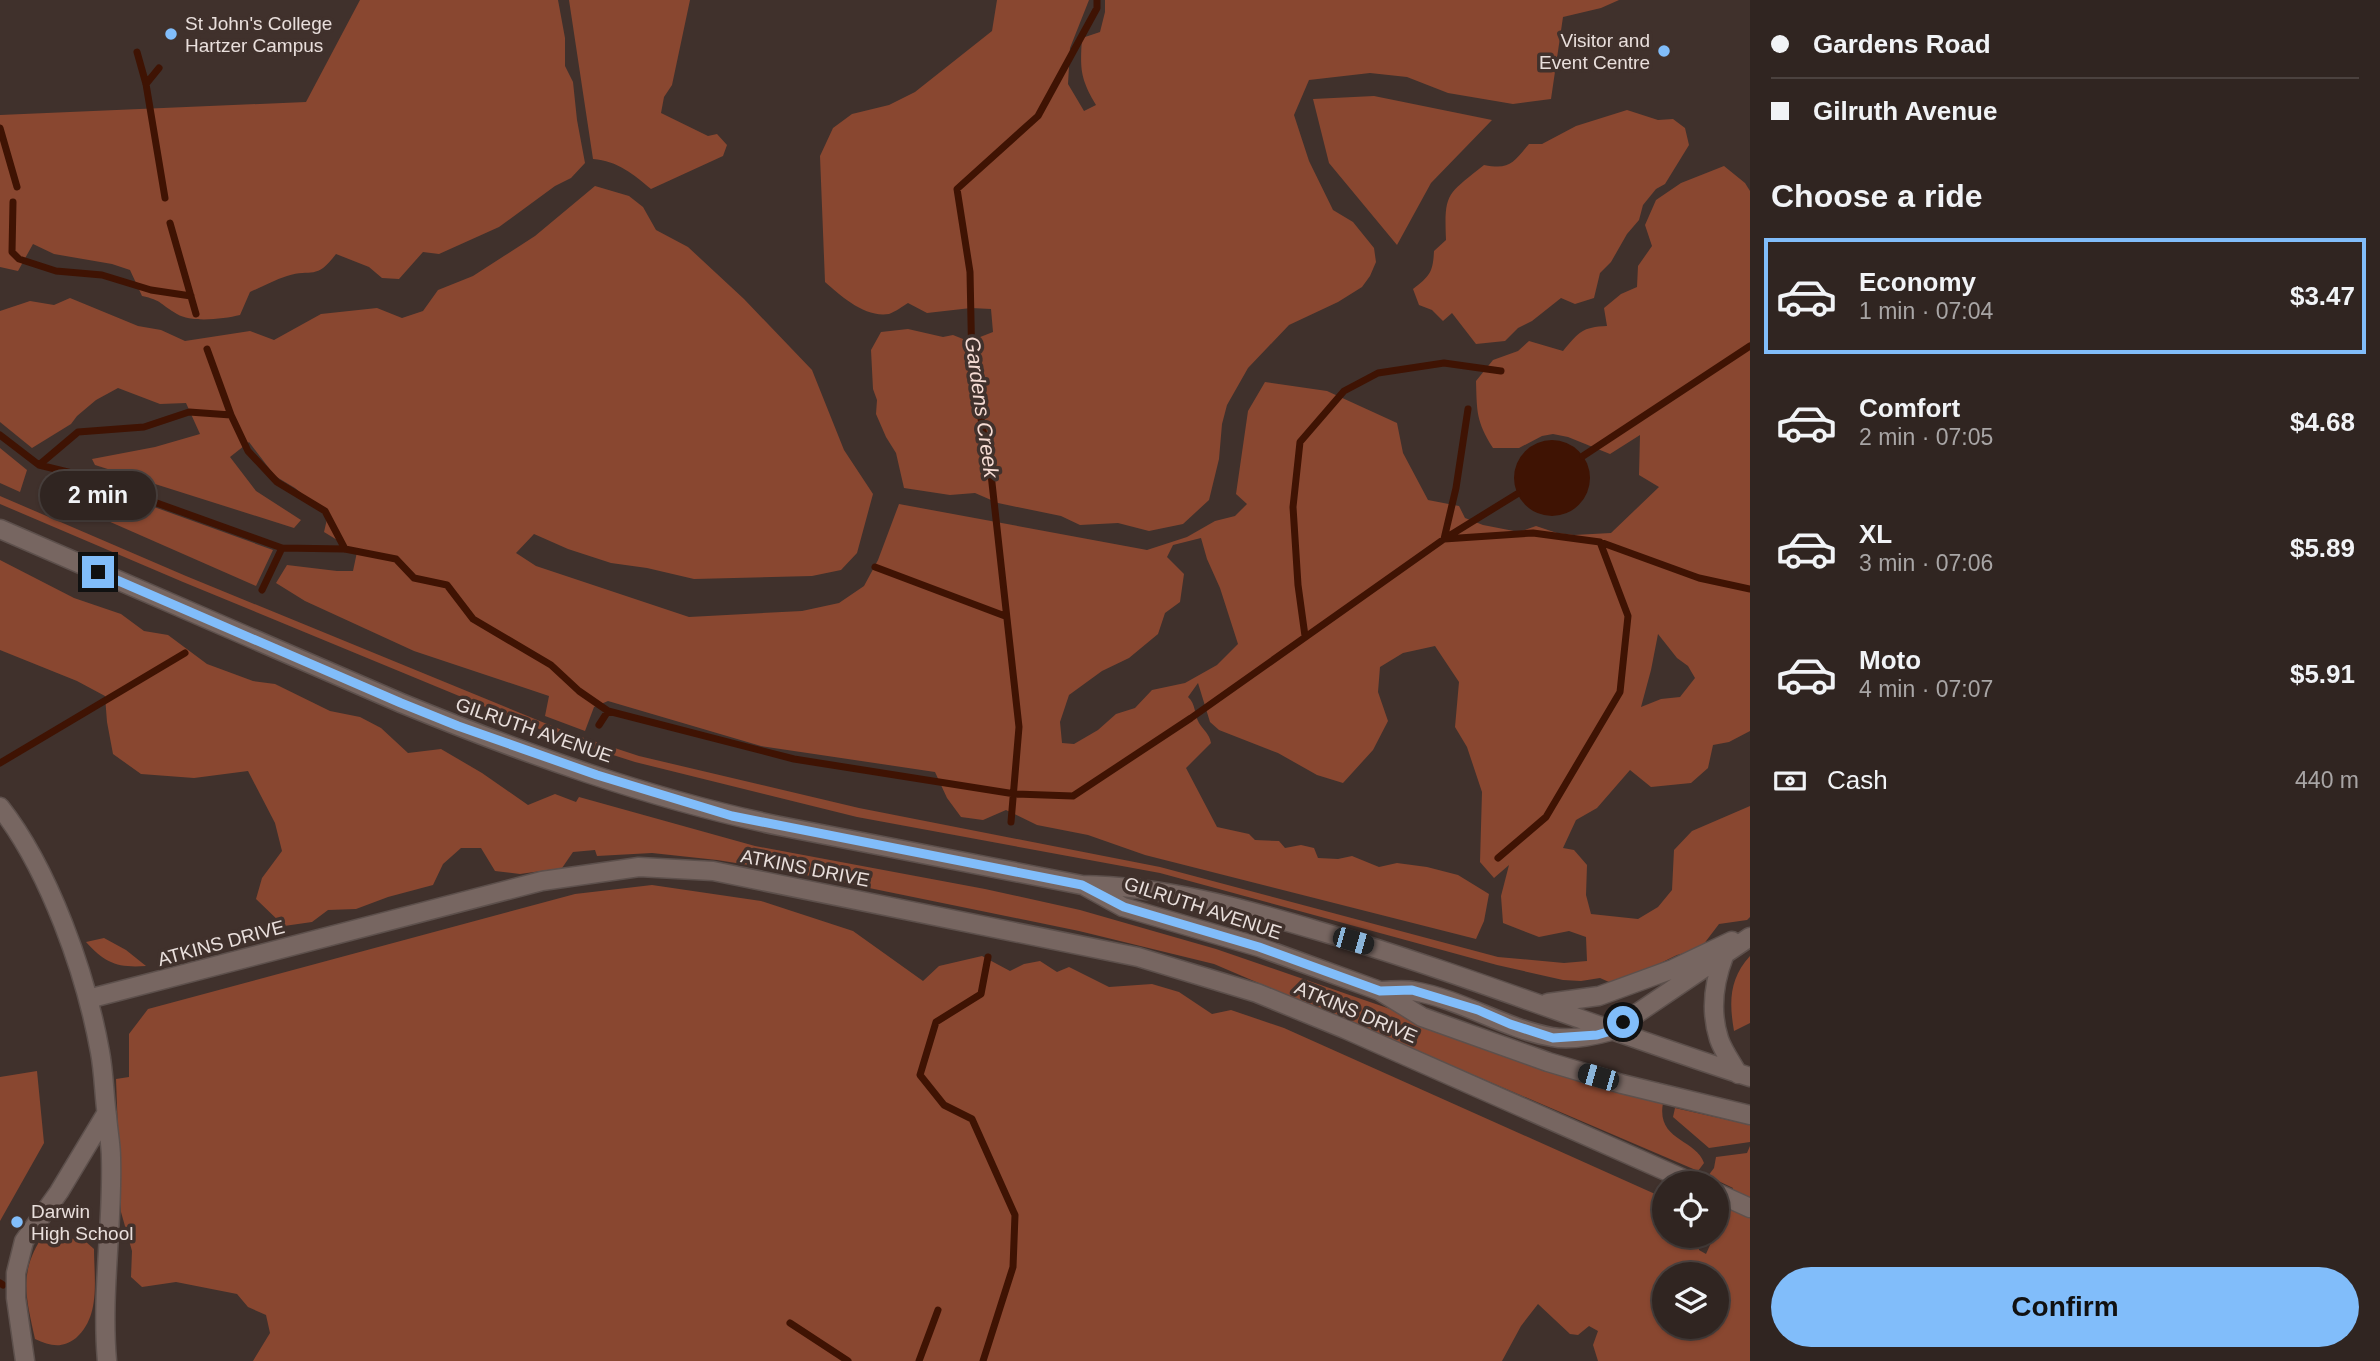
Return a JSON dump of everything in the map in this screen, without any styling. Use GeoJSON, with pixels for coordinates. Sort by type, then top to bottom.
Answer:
{"type":"FeatureCollection","features":[{"type":"Feature","properties":{"kind":"street","name":"GILRUTH AVENUE"},"geometry":{"type":"LineString","coordinates":[[0,529],[401,703],[597,775],[732,816],[1082,885],[1153,889],[1257,913],[1401,955],[1744,1076]]}},
{"type":"Feature","properties":{"kind":"street"},"geometry":{"type":"LineString","coordinates":[[0,807],[29,851],[64,923],[88,999],[101,1053],[111,1157],[104,1331],[107,1361]]}},
{"type":"Feature","properties":{"kind":"street","name":"ATKINS DRIVE"},"geometry":{"type":"LineString","coordinates":[[88,999],[542,881],[639,867],[713,871],[1138,957],[1245,989],[1345,1029],[1666,1171]]}},
{"type":"Feature","properties":{"kind":"street","name":"GILRUTH AVENUE"},"geometry":{"type":"LineString","coordinates":[[1082,885],[1124,907],[1259,947],[1380,991],[1422,1017],[1548,1062],[1622,1084],[1750,1115]]}},
{"type":"Feature","properties":{"kind":"street"},"geometry":{"type":"LineString","coordinates":[[1380,991],[1412,990],[1478,1010],[1553,1038],[1574,1038],[1611,1031],[1724,956],[1750,935]]}},
{"type":"Feature","properties":{"kind":"street"},"geometry":{"type":"LineString","coordinates":[[1541,1003],[1576,1001],[1600,996],[1665,973],[1721,945],[1750,935]]}},
{"type":"Feature","properties":{"kind":"street"},"geometry":{"type":"LineString","coordinates":[[1724,956],[1717,976],[1714,998],[1719,1039],[1744,1076]]}},
{"type":"Feature","properties":{"kind":"street"},"geometry":{"type":"LineString","coordinates":[[25,1361],[16,1298],[16,1273],[24,1241],[59,1192],[106,1114]]}},
{"type":"Feature","properties":{"kind":"street"},"geometry":{"type":"LineString","coordinates":[[1729,1199],[1747,1207]]}},
{"type":"Feature","properties":{"kind":"shaded area"},"geometry":{"type":"Polygon","coordinates":[[[360,0],[558,0],[565,38],[565,66],[573,82],[585,163],[571,178],[555,186],[499,227],[439,254],[423,252],[399,279],[382,278],[369,267],[336,254],[318,271],[287,276],[250,292],[240,315],[208,319],[183,317],[158,301],[142,296],[130,270],[112,264],[54,254],[33,244],[18,271],[0,267],[0,115],[306,102],[360,0]]]}},
{"type":"Feature","properties":{"kind":"shaded area"},"geometry":{"type":"Polygon","coordinates":[[[569,0],[690,0],[672,85],[664,97],[661,113],[708,136],[717,134],[727,145],[723,156],[651,189],[618,165],[593,159],[569,0]]]}},
{"type":"Feature","properties":{"kind":"shaded area"},"geometry":{"type":"Polygon","coordinates":[[[997,0],[1089,0],[1070,48],[1068,84],[1084,111],[1096,105],[1082,73],[1082,38],[1100,32],[1105,0],[1619,0],[1601,8],[1563,17],[1551,99],[1513,104],[1448,93],[1407,77],[1370,73],[1309,80],[1294,115],[1309,161],[1333,210],[1353,222],[1374,248],[1376,262],[1362,287],[1338,302],[1289,325],[1248,368],[1227,405],[1222,424],[1219,459],[1209,500],[1183,524],[1149,531],[1118,523],[1080,525],[1061,516],[998,503],[975,493],[950,495],[904,488],[896,453],[876,414],[871,350],[881,332],[908,329],[943,337],[953,335],[963,339],[975,339],[993,332],[991,309],[971,308],[927,313],[908,303],[889,314],[871,313],[854,305],[825,282],[820,156],[833,128],[852,114],[889,105],[915,92],[992,31],[997,0]]]}},
{"type":"Feature","properties":{"kind":"shaded area"},"geometry":{"type":"Polygon","coordinates":[[[1374,96],[1492,120],[1431,183],[1397,245],[1329,163],[1313,99],[1374,96]]]}},
{"type":"Feature","properties":{"kind":"shaded area"},"geometry":{"type":"Polygon","coordinates":[[[1627,110],[1658,120],[1673,119],[1685,128],[1689,145],[1665,184],[1656,189],[1643,205],[1639,220],[1627,234],[1611,262],[1600,273],[1594,298],[1575,304],[1561,298],[1532,321],[1518,328],[1505,341],[1476,344],[1452,313],[1443,321],[1432,310],[1419,305],[1413,289],[1430,273],[1434,251],[1446,240],[1447,203],[1455,189],[1484,165],[1500,167],[1510,164],[1529,144],[1542,144],[1576,126],[1627,110]]]}},
{"type":"Feature","properties":{"kind":"shaded area"},"geometry":{"type":"Polygon","coordinates":[[[1724,166],[1745,183],[1750,191],[1750,731],[1729,742],[1713,745],[1708,768],[1691,783],[1651,787],[1630,770],[1597,808],[1576,820],[1563,848],[1574,850],[1587,865],[1586,895],[1591,914],[1638,919],[1658,907],[1672,890],[1674,850],[1692,831],[1750,806],[1750,917],[1747,920],[1719,924],[1700,949],[1677,955],[1642,972],[1609,982],[1600,978],[1563,980],[1497,965],[1160,873],[857,817],[635,762],[566,740],[0,504],[0,496],[186,576],[569,733],[639,756],[859,808],[1160,867],[1498,957],[1564,963],[1587,961],[1586,937],[1569,931],[1539,937],[1503,923],[1501,896],[1509,865],[1494,878],[1480,862],[1482,792],[1467,747],[1455,727],[1459,682],[1435,646],[1403,653],[1380,667],[1378,692],[1388,721],[1373,750],[1343,783],[1317,775],[1278,753],[1219,730],[1210,722],[1198,683],[1188,697],[1211,743],[1186,768],[1217,827],[1249,834],[1255,840],[1279,841],[1285,848],[1301,845],[1314,848],[1318,858],[1338,859],[1352,856],[1379,867],[1397,863],[1458,875],[1489,894],[1484,921],[1476,939],[1145,855],[1088,835],[1037,825],[1006,810],[983,820],[961,817],[947,798],[935,772],[761,746],[608,701],[594,707],[585,731],[545,716],[549,696],[414,651],[305,601],[276,583],[287,565],[353,571],[357,552],[324,532],[328,515],[295,488],[275,476],[249,442],[230,457],[256,491],[301,520],[294,528],[95,465],[92,459],[155,447],[200,434],[186,403],[160,404],[118,388],[96,400],[71,424],[32,448],[0,422],[0,311],[30,301],[54,305],[70,298],[138,326],[161,330],[185,341],[250,331],[274,340],[321,314],[377,308],[402,318],[423,311],[438,290],[473,276],[535,236],[595,186],[629,196],[643,207],[656,230],[688,247],[744,299],[812,370],[844,450],[873,494],[857,553],[841,570],[812,576],[694,579],[611,563],[534,534],[516,553],[536,566],[689,617],[802,611],[839,603],[864,586],[878,560],[899,504],[1147,550],[1187,537],[1215,521],[1235,516],[1247,504],[1236,494],[1248,411],[1265,382],[1327,391],[1397,423],[1403,453],[1428,500],[1459,506],[1465,518],[1483,525],[1519,532],[1536,526],[1574,535],[1611,533],[1659,487],[1639,475],[1640,435],[1610,454],[1568,437],[1553,434],[1542,436],[1519,448],[1493,448],[1478,416],[1476,381],[1493,360],[1518,351],[1529,341],[1563,351],[1582,332],[1607,326],[1604,308],[1621,294],[1637,287],[1638,266],[1652,246],[1645,225],[1656,200],[1681,183],[1724,166]],[[1201,538],[1173,545],[1167,557],[1184,574],[1180,602],[1165,613],[1158,634],[1129,658],[1102,671],[1069,695],[1060,722],[1062,743],[1074,744],[1098,730],[1116,714],[1135,708],[1152,690],[1185,683],[1217,665],[1238,644],[1201,538]],[[1658,634],[1641,707],[1661,699],[1680,697],[1695,678],[1688,666],[1677,658],[1658,634]]]}},
{"type":"Feature","properties":{"kind":"shaded area"},"geometry":{"type":"Polygon","coordinates":[[[1545,440],[1559,440],[1573,446],[1584,457],[1590,478],[1587,493],[1579,505],[1559,516],[1545,516],[1531,510],[1520,499],[1514,485],[1514,471],[1520,457],[1531,446],[1545,440]]]}},
{"type":"Feature","properties":{"kind":"shaded area"},"geometry":{"type":"Polygon","coordinates":[[[0,448],[27,470],[20,492],[0,483],[0,448]]]}},
{"type":"Feature","properties":{"kind":"shaded area"},"geometry":{"type":"Polygon","coordinates":[[[73,483],[96,486],[273,550],[256,586],[58,499],[62,487],[73,483]]]}},
{"type":"Feature","properties":{"kind":"shaded area"},"geometry":{"type":"Polygon","coordinates":[[[0,560],[74,598],[121,614],[144,631],[168,635],[207,664],[253,681],[275,684],[330,711],[360,717],[381,728],[408,753],[441,749],[528,805],[555,794],[576,802],[579,797],[755,846],[985,889],[1080,910],[1216,949],[1663,1103],[1662,1116],[1665,1125],[1700,1155],[1704,1163],[1698,1171],[1214,964],[1079,931],[791,872],[652,853],[597,856],[595,850],[573,852],[562,868],[520,874],[495,871],[481,848],[461,848],[443,864],[433,885],[356,909],[328,910],[312,922],[284,926],[256,899],[262,878],[282,851],[275,823],[248,771],[194,778],[141,774],[113,754],[105,696],[77,681],[0,650],[0,560]]]}},
{"type":"Feature","properties":{"kind":"shaded area"},"geometry":{"type":"Polygon","coordinates":[[[652,885],[761,901],[853,931],[923,981],[939,966],[982,956],[1010,971],[1024,964],[1040,961],[1057,972],[1069,967],[1109,987],[1152,984],[1179,992],[1212,1014],[1231,1010],[1284,1028],[1652,1193],[1652,1248],[1699,1248],[1706,1254],[1709,1248],[1729,1248],[1729,1198],[1733,1188],[1729,1186],[1729,1171],[1712,1171],[1716,1157],[1747,1153],[1750,1146],[1750,1361],[1598,1361],[1593,1345],[1598,1331],[1589,1326],[1578,1335],[1570,1334],[1538,1304],[1521,1326],[1502,1361],[253,1361],[270,1333],[266,1315],[248,1307],[237,1294],[176,1282],[142,1287],[131,1277],[132,1251],[121,1212],[116,1079],[129,1077],[129,1034],[148,1009],[575,894],[652,885]]]}},
{"type":"Feature","properties":{"kind":"shaded area"},"geometry":{"type":"Polygon","coordinates":[[[104,938],[126,950],[146,966],[112,963],[86,942],[104,938]]]}},
{"type":"Feature","properties":{"kind":"shaded area"},"geometry":{"type":"Polygon","coordinates":[[[1750,956],[1750,1023],[1734,1031],[1732,991],[1738,973],[1750,956]]]}},
{"type":"Feature","properties":{"kind":"shaded area"},"geometry":{"type":"Polygon","coordinates":[[[37,1071],[44,1143],[0,1221],[0,1077],[37,1071]]]}},
{"type":"Feature","properties":{"kind":"shaded area"},"geometry":{"type":"Polygon","coordinates":[[[1675,1108],[1750,1125],[1750,1142],[1709,1148],[1673,1117],[1675,1108]]]}},
{"type":"Feature","properties":{"kind":"shaded area"},"geometry":{"type":"Polygon","coordinates":[[[53,1235],[85,1241],[94,1249],[95,1272],[93,1308],[84,1329],[66,1344],[56,1345],[35,1339],[26,1288],[29,1264],[34,1252],[41,1239],[53,1235]]]}},
{"type":"Feature","properties":{"kind":"waterway","name":"Gardens Creek"},"geometry":{"type":"LineString","coordinates":[[1011,822],[1019,727],[991,474],[972,369],[970,272],[957,189],[1038,116],[1097,8],[1097,0]]}},
{"type":"Feature","properties":{"kind":"waterway"},"geometry":{"type":"LineString","coordinates":[[137,52],[146,84],[165,198]]}},
{"type":"Feature","properties":{"kind":"waterway"},"geometry":{"type":"LineString","coordinates":[[146,84],[159,68]]}},
{"type":"Feature","properties":{"kind":"waterway"},"geometry":{"type":"LineString","coordinates":[[0,128],[17,187]]}},
{"type":"Feature","properties":{"kind":"waterway"},"geometry":{"type":"LineString","coordinates":[[13,202],[12,252],[19,259],[56,271],[102,275],[151,290],[191,296]]}},
{"type":"Feature","properties":{"kind":"waterway"},"geometry":{"type":"LineString","coordinates":[[170,223],[196,314]]}},
{"type":"Feature","properties":{"kind":"waterway"},"geometry":{"type":"LineString","coordinates":[[1583,456],[1750,346]]}},
{"type":"Feature","properties":{"kind":"waterway"},"geometry":{"type":"LineString","coordinates":[[207,349],[231,415]]}},
{"type":"Feature","properties":{"kind":"waterway"},"geometry":{"type":"LineString","coordinates":[[1305,636],[1298,585],[1293,507],[1300,442],[1344,391],[1378,373],[1444,363],[1501,371]]}},
{"type":"Feature","properties":{"kind":"waterway"},"geometry":{"type":"LineString","coordinates":[[1468,409],[1456,488],[1444,539],[1533,533],[1600,542],[1699,578],[1750,589]]}},
{"type":"Feature","properties":{"kind":"waterway"},"geometry":{"type":"LineString","coordinates":[[39,465],[78,432],[144,427],[189,412],[231,415],[248,451],[277,482],[325,511],[345,549]]}},
{"type":"Feature","properties":{"kind":"waterway"},"geometry":{"type":"LineString","coordinates":[[0,435],[39,465],[76,474],[282,548],[345,549],[396,559],[414,578],[447,585],[473,619],[551,665],[579,691],[608,711]]}},
{"type":"Feature","properties":{"kind":"waterway"},"geometry":{"type":"LineString","coordinates":[[599,725],[608,711],[794,759],[1015,794],[1073,796],[1191,718],[1444,539],[1517,494]]}},
{"type":"Feature","properties":{"kind":"waterway"},"geometry":{"type":"LineString","coordinates":[[1498,858],[1546,817],[1620,692],[1628,616],[1600,542]]}},
{"type":"Feature","properties":{"kind":"waterway"},"geometry":{"type":"LineString","coordinates":[[262,590],[282,548]]}},
{"type":"Feature","properties":{"kind":"waterway"},"geometry":{"type":"LineString","coordinates":[[875,567],[1005,616]]}},
{"type":"Feature","properties":{"kind":"waterway"},"geometry":{"type":"LineString","coordinates":[[0,763],[185,653]]}},
{"type":"Feature","properties":{"kind":"waterway","name":"Gardens Creek"},"geometry":{"type":"LineString","coordinates":[[983,1361],[1013,1267],[1015,1215],[972,1119],[944,1105],[920,1075],[936,1022],[981,994],[988,957]]}},
{"type":"Feature","properties":{"kind":"waterway"},"geometry":{"type":"LineString","coordinates":[[919,1361],[938,1310]]}},
{"type":"Feature","properties":{"kind":"waterway"},"geometry":{"type":"LineString","coordinates":[[790,1323],[848,1361]]}},
{"type":"Feature","properties":{"kind":"place","name":"St John's College Hartzer Campus"},"geometry":{"type":"Point","coordinates":[171,34]}},
{"type":"Feature","properties":{"kind":"place","name":"Visitor and Event Centre"},"geometry":{"type":"Point","coordinates":[1664,51]}},
{"type":"Feature","properties":{"kind":"place","name":"Darwin High School"},"geometry":{"type":"Point","coordinates":[17,1222]}},
{"type":"Feature","properties":{"kind":"route"},"geometry":{"type":"LineString","coordinates":[[98,572],[458,726],[597,775],[732,816],[1082,885],[1124,907],[1259,947],[1380,991],[1412,990],[1478,1010],[1553,1038],[1597,1035],[1611,1031],[1623,1022]]}}]}
